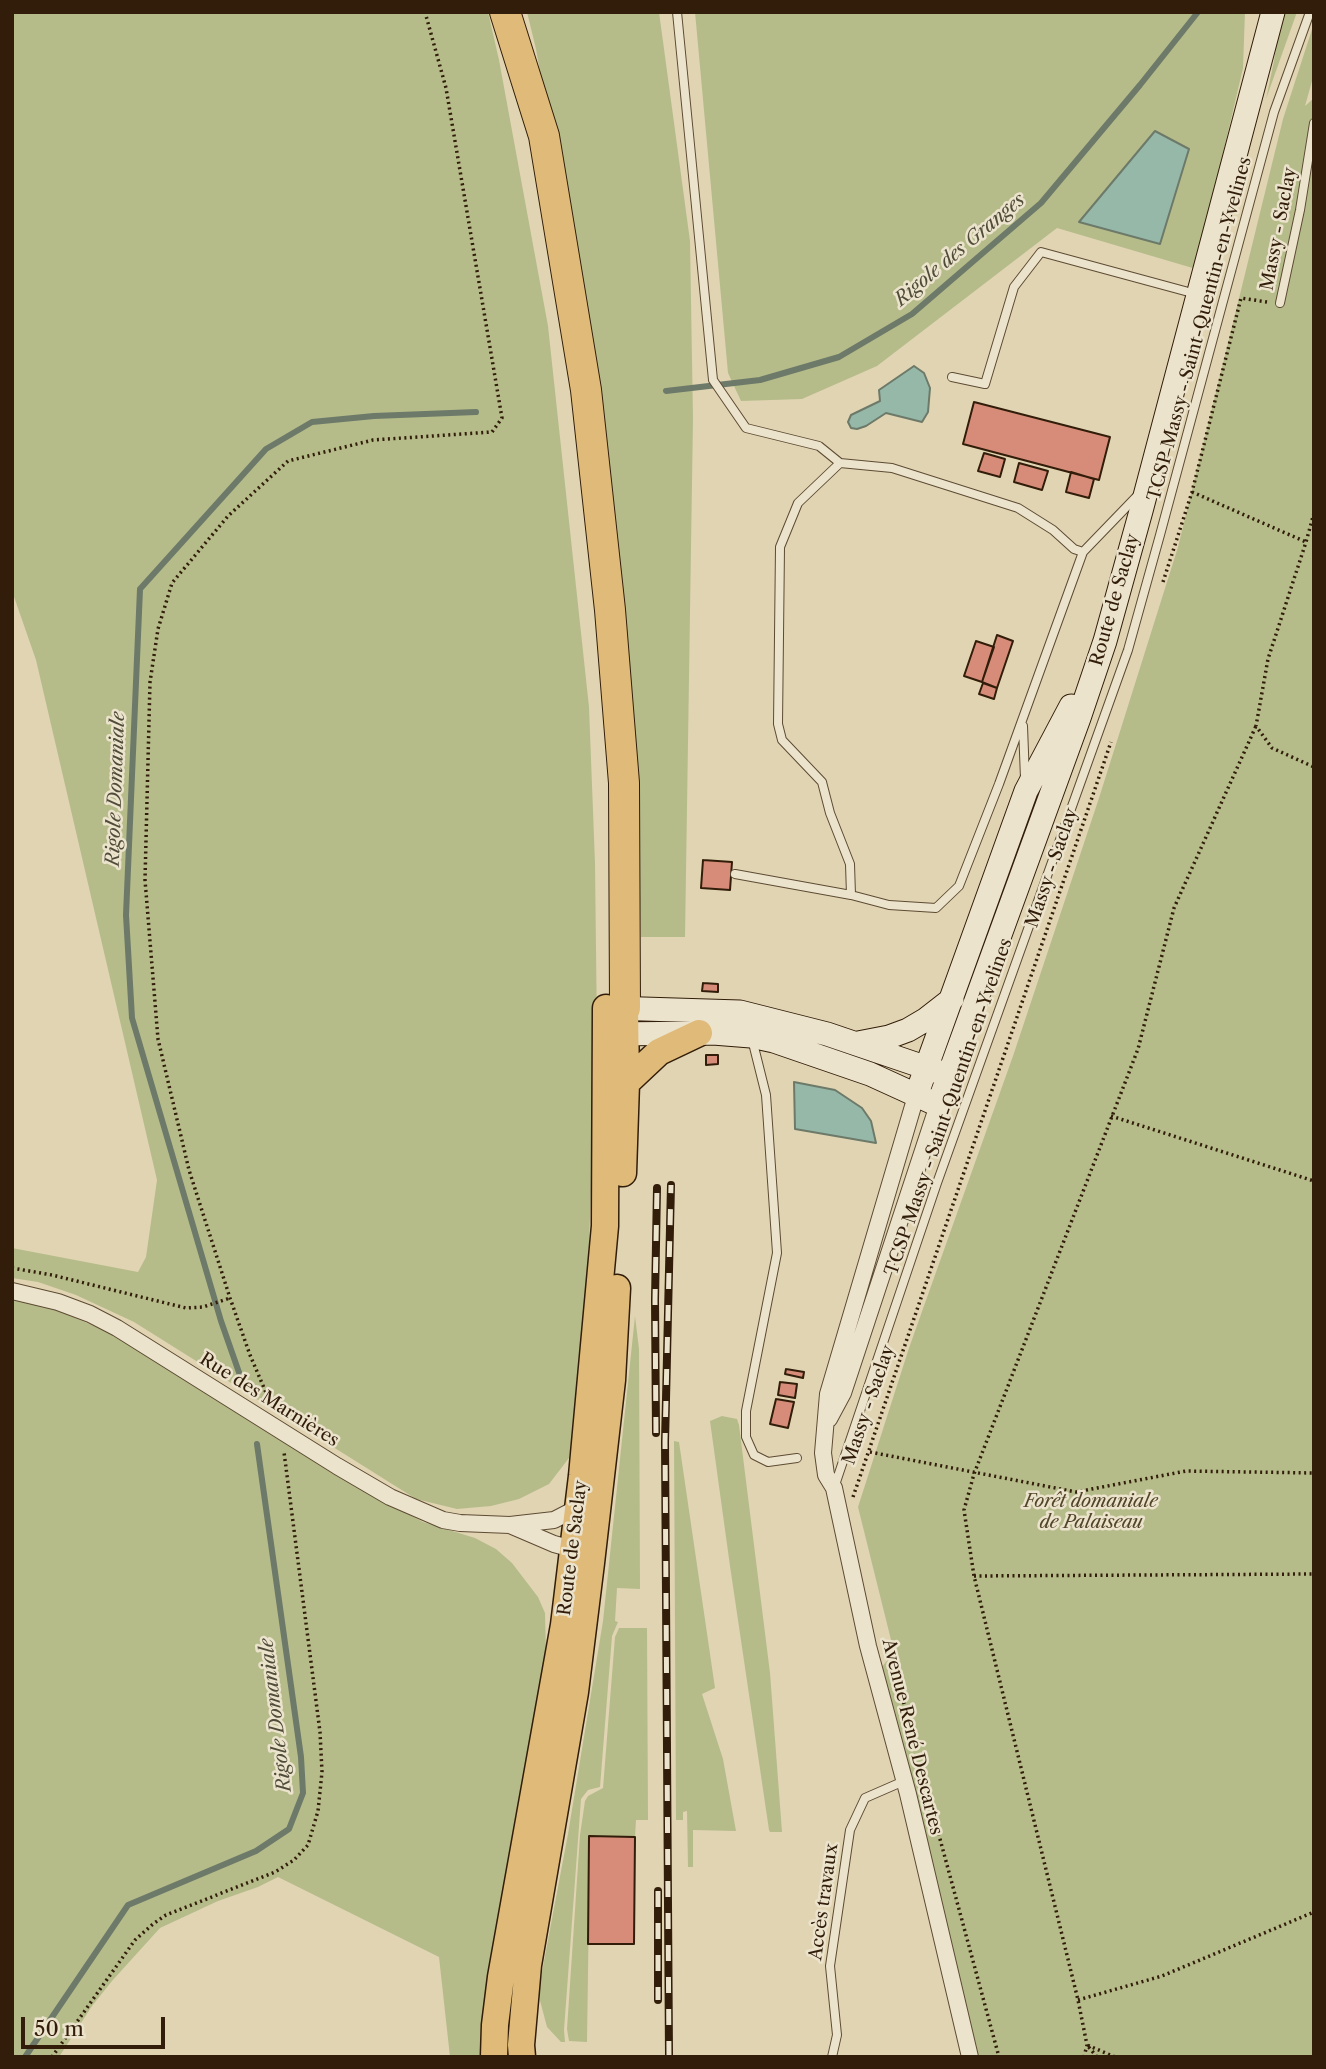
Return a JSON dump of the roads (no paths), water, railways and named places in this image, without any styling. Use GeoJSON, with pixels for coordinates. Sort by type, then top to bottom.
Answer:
{"type":"FeatureCollection","features":[{"type":"Feature","properties":{"kind":"highway"},"geometry":{"type":"LineString","coordinates":[[507,20],[567,398],[592,611],[606,802],[616,1021]]}},
{"type":"Feature","properties":{"kind":"main road","name":"Route de Saclay"},"geometry":{"type":"LineString","coordinates":[[1247,114],[1256,32],[1255,12]]}},
{"type":"Feature","properties":{"kind":"main road","name":"Route de Saclay"},"geometry":{"type":"LineString","coordinates":[[927,1101],[948,1076],[1105,641],[1273,12]]}},
{"type":"Feature","properties":{"kind":"main road"},"geometry":{"type":"LineString","coordinates":[[616,1021],[774,1041],[870,1074],[927,1101],[926,1067],[1026,791],[1105,641]]}},
{"type":"Feature","properties":{"kind":"main road"},"geometry":{"type":"LineString","coordinates":[[856,1044],[908,1030],[952,999]]}},
{"type":"Feature","properties":{"kind":"main road"},"geometry":{"type":"LineString","coordinates":[[616,1021],[740,1012],[827,1034],[948,1076]]}},
{"type":"Feature","properties":{"kind":"main road","name":"Route de Saclay"},"geometry":{"type":"LineString","coordinates":[[588,1503],[612,1380],[626,1083],[616,1021]]}},
{"type":"Feature","properties":{"kind":"main road","name":"Route de Saclay"},"geometry":{"type":"LineString","coordinates":[[522,2057],[528,1965],[575,1692],[605,1226],[605,1122],[616,1021]]}},
{"type":"Feature","properties":{"kind":"main road"},"geometry":{"type":"LineString","coordinates":[[626,1083],[659,1052],[699,1033]]}},
{"type":"Feature","properties":{"kind":"main road","name":"Route de Saclay"},"geometry":{"type":"LineString","coordinates":[[494,2057],[501,1977],[564,1625],[582,1551]]}},
{"type":"Feature","properties":{"kind":"street","name":"Avenue René Descartes"},"geometry":{"type":"LineString","coordinates":[[927,1101],[828,1394],[823,1454],[826,1475],[834,1488],[870,1654],[904,1781],[970,2057]]}},
{"type":"Feature","properties":{"kind":"street"},"geometry":{"type":"LineString","coordinates":[[825,1428],[843,1394],[927,1101]]}},
{"type":"Feature","properties":{"kind":"street","name":"Rue des Marnières"},"geometry":{"type":"LineString","coordinates":[[12,1291],[58,1302],[117,1328],[318,1455],[410,1507],[443,1520],[510,1525],[554,1520],[588,1503]]}},
{"type":"Feature","properties":{"kind":"street","name":"Rue des Marnières"},"geometry":{"type":"LineString","coordinates":[[510,1525],[582,1551]]}},
{"type":"Feature","properties":{"kind":"lane"},"geometry":{"type":"LineString","coordinates":[[677,12],[713,380],[746,428],[819,446],[840,463],[892,468],[1018,508],[1053,530],[1074,549],[1083,552]]}},
{"type":"Feature","properties":{"kind":"lane","name":"TCSP Massy - Saint-Quentin-en-Yvelines"},"geometry":{"type":"LineString","coordinates":[[834,1488],[937,1183],[1128,650],[1274,112],[1310,12]]}},
{"type":"Feature","properties":{"kind":"lane","name":"Massy - Saclay"},"geometry":{"type":"LineString","coordinates":[[1280,303],[1300,210],[1314,123]]}},
{"type":"Feature","properties":{"kind":"lane"},"geometry":{"type":"LineString","coordinates":[[952,377],[985,384],[1014,287],[1041,253],[1199,295]]}},
{"type":"Feature","properties":{"kind":"lane"},"geometry":{"type":"LineString","coordinates":[[840,463],[798,503],[780,547],[778,724],[782,740],[822,782],[830,813],[850,864],[850,895]]}},
{"type":"Feature","properties":{"kind":"lane"},"geometry":{"type":"LineString","coordinates":[[736,874],[850,895],[888,905],[936,908],[959,886],[1083,552],[1148,485]]}},
{"type":"Feature","properties":{"kind":"lane"},"geometry":{"type":"LineString","coordinates":[[1022,719],[1026,791]]}},
{"type":"Feature","properties":{"kind":"lane"},"geometry":{"type":"LineString","coordinates":[[751,1036],[766,1095],[777,1253],[746,1411],[746,1437],[754,1455],[768,1462],[797,1458]]}},
{"type":"Feature","properties":{"kind":"lane","name":"Accès travaux"},"geometry":{"type":"LineString","coordinates":[[832,2057],[837,2035],[830,1966],[850,1830],[865,1798],[904,1781]]}},
{"type":"Feature","properties":{"kind":"waterway","name":"Rigole des Granges"},"geometry":{"type":"LineString","coordinates":[[666,391],[760,380],[839,357],[912,314],[1041,203],[1198,12]]}},
{"type":"Feature","properties":{"kind":"waterway","name":"Rigole Domaniale"},"geometry":{"type":"LineString","coordinates":[[242,1381],[221,1321],[132,1018],[126,915],[140,589],[266,449],[312,422],[374,416],[476,412]]}},
{"type":"Feature","properties":{"kind":"waterway","name":"Rigole Domaniale"},"geometry":{"type":"LineString","coordinates":[[25,2057],[128,1905],[256,1851],[289,1829],[303,1793],[301,1757],[257,1444]]}},
{"type":"Feature","properties":{"kind":"railway"},"geometry":{"type":"LineString","coordinates":[[669,2057],[665,1442],[671,1185]]}},
{"type":"Feature","properties":{"kind":"railway"},"geometry":{"type":"LineString","coordinates":[[656,1433],[657,1188]]}},
{"type":"Feature","properties":{"kind":"railway"},"geometry":{"type":"LineString","coordinates":[[658,1891],[658,2000]]}},
{"type":"Feature","properties":{"kind":"park label","name":"Forêt domaniale de Palaiseau"},"geometry":{"type":"Point","coordinates":[1091,1512]}}]}
